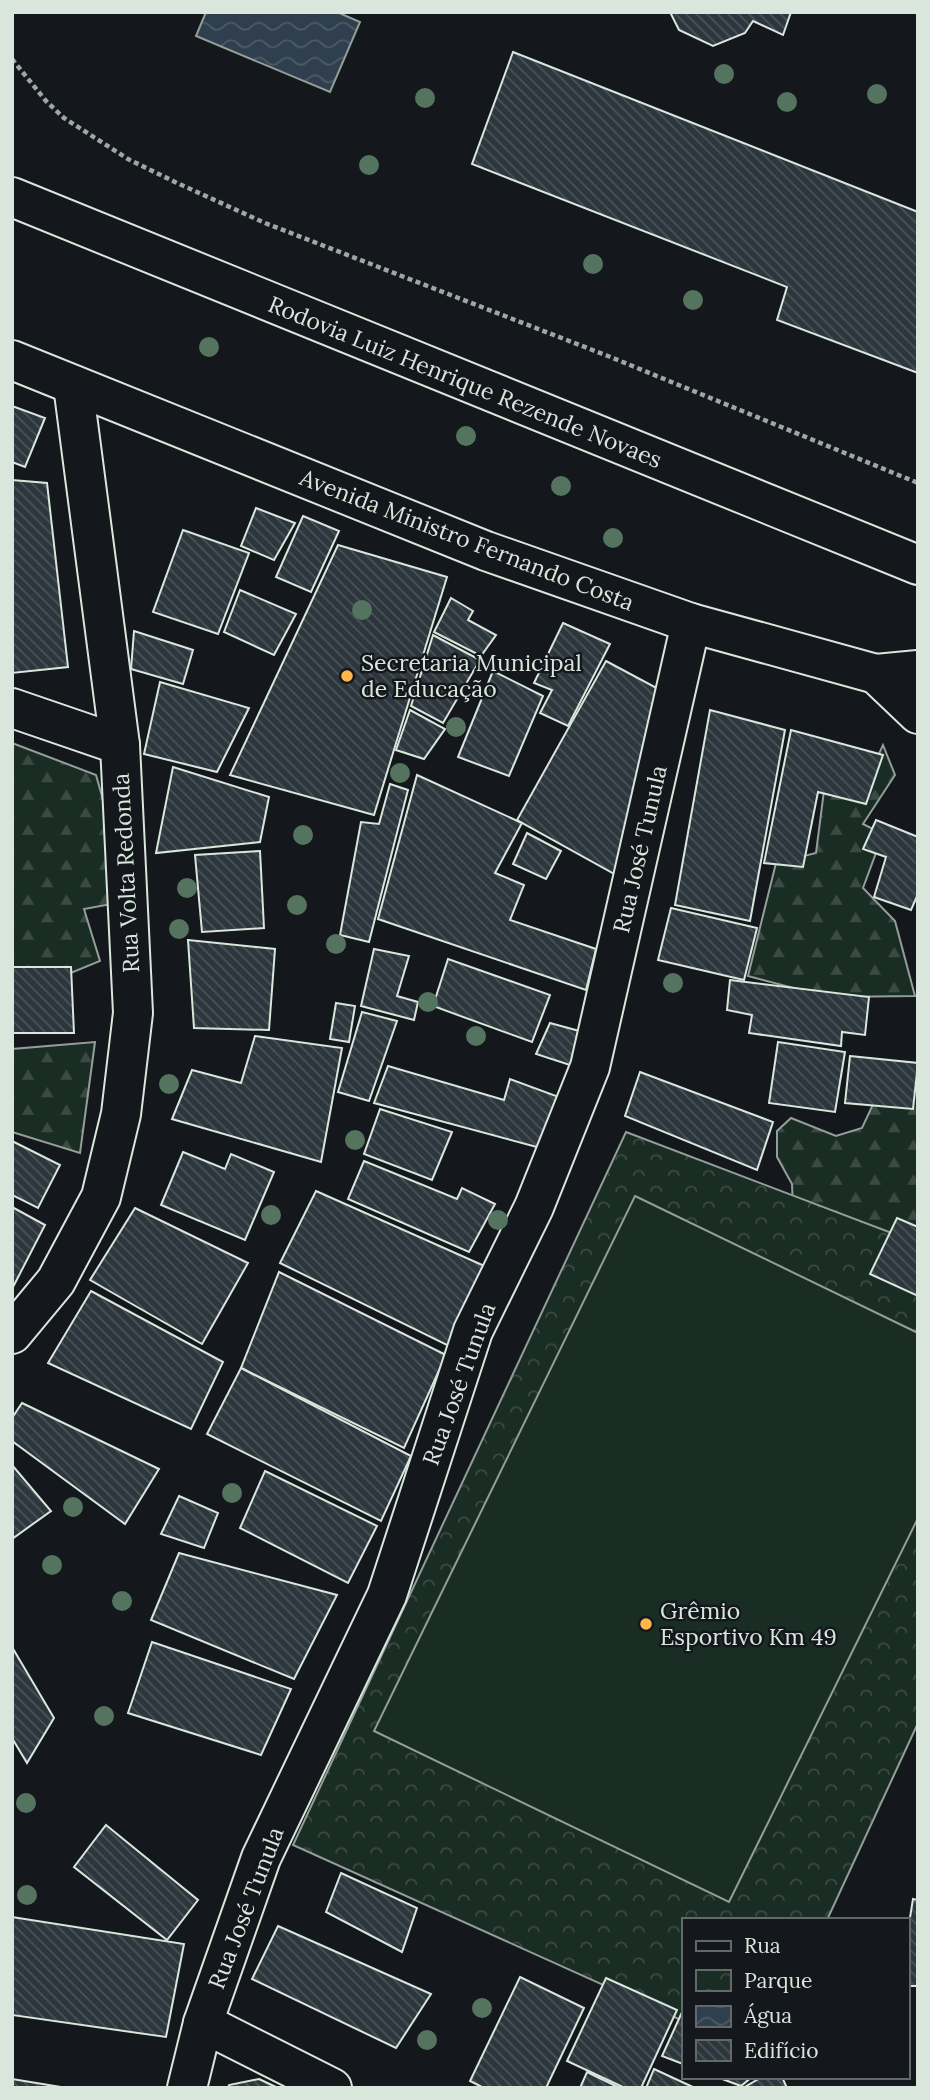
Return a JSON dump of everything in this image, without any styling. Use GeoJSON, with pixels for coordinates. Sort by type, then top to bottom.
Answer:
{"type":"FeatureCollection","features":[{"type":"Feature","properties":{"kind":"main road","name":"Rodovia Luiz Henrique Rezende Novaes"},"geometry":{"type":"LineString","coordinates":[[12,197],[918,565]]}},
{"type":"Feature","properties":{"kind":"main road","name":"Avenida Ministro Fernando Costa"},"geometry":{"type":"LineString","coordinates":[[12,360],[474,547],[691,624],[876,674],[918,714]]}},
{"type":"Feature","properties":{"kind":"main road","name":"Rua Volta Redonda"},"geometry":{"type":"LineString","coordinates":[[12,1334],[56,1281],[101,1197],[121,1114],[133,1013],[120,745],[74,385]]}},
{"type":"Feature","properties":{"kind":"main road","name":"Rua José Tunula"},"geometry":{"type":"LineString","coordinates":[[187,2088],[203,2023],[261,1858],[387,1595],[473,1331],[534,1207],[590,1067],[691,624]]}},
{"type":"Feature","properties":{"kind":"main road"},"geometry":{"type":"LineString","coordinates":[[876,674],[918,670]]}},
{"type":"Feature","properties":{"kind":"main road"},"geometry":{"type":"LineString","coordinates":[[12,708],[120,745]]}},
{"type":"Feature","properties":{"kind":"main road"},"geometry":{"type":"LineString","coordinates":[[203,2023],[332,2088]]}},
{"type":"Feature","properties":{"kind":"path"},"geometry":{"type":"LineString","coordinates":[[12,59],[46,101],[64,118],[128,159],[175,182],[265,223],[608,356],[918,483]]}},
{"type":"Feature","properties":{"kind":"green space"},"geometry":{"type":"Polygon","coordinates":[[[12,743],[96,775],[109,821],[117,903],[84,909],[100,961],[56,979],[12,979],[12,743]]]}},
{"type":"Feature","properties":{"kind":"green space"},"geometry":{"type":"Polygon","coordinates":[[[883,745],[895,775],[863,824],[883,834],[863,888],[895,921],[915,996],[828,997],[748,976],[776,863],[816,853],[826,775],[867,780],[883,745]]]}},
{"type":"Feature","properties":{"kind":"green space"},"geometry":{"type":"Polygon","coordinates":[[[95,1042],[80,1153],[12,1132],[12,1049],[95,1042]]]}},
{"type":"Feature","properties":{"kind":"green space"},"geometry":{"type":"Polygon","coordinates":[[[918,1076],[918,1238],[897,1228],[867,1247],[793,1208],[792,1184],[777,1157],[777,1131],[791,1118],[836,1136],[862,1128],[877,1096],[907,1095],[918,1076]]]}},
{"type":"Feature","properties":{"kind":"green space","name":"Grêmio Esportivo Km 49"},"geometry":{"type":"Polygon","coordinates":[[[626,1132],[918,1243],[918,1723],[828,1918],[682,1918],[682,2021],[293,1845],[626,1132]]]}},
{"type":"Feature","properties":{"kind":"green space","name":"Grêmio Esportivo Km 49"},"geometry":{"type":"Polygon","coordinates":[[[635,1196],[918,1333],[918,1518],[729,1902],[374,1731],[635,1196]]]}},
{"type":"Feature","properties":{"kind":"water"},"geometry":{"type":"Polygon","coordinates":[[[206,12],[337,12],[360,22],[330,92],[196,36],[206,12]]]}},
{"type":"Feature","properties":{"kind":"building"},"geometry":{"type":"Polygon","coordinates":[[[670,12],[791,12],[783,35],[753,21],[745,33],[713,46],[679,30],[670,12]]]}},
{"type":"Feature","properties":{"kind":"building"},"geometry":{"type":"Polygon","coordinates":[[[513,52],[918,212],[918,373],[777,320],[787,287],[472,164],[513,52]]]}},
{"type":"Feature","properties":{"kind":"building"},"geometry":{"type":"Polygon","coordinates":[[[12,406],[45,418],[25,467],[12,462],[12,406]]]}},
{"type":"Feature","properties":{"kind":"building"},"geometry":{"type":"Polygon","coordinates":[[[12,480],[47,483],[68,667],[12,673],[12,480]]]}},
{"type":"Feature","properties":{"kind":"building"},"geometry":{"type":"Polygon","coordinates":[[[256,508],[295,523],[274,560],[241,546],[256,508]]]}},
{"type":"Feature","properties":{"kind":"building"},"geometry":{"type":"Polygon","coordinates":[[[303,516],[339,531],[311,592],[276,577],[303,516]]]}},
{"type":"Feature","properties":{"kind":"building"},"geometry":{"type":"Polygon","coordinates":[[[183,530],[249,553],[218,634],[153,612],[183,530]]]}},
{"type":"Feature","properties":{"kind":"building","name":"Secretaria Municipal de Educação"},"geometry":{"type":"Polygon","coordinates":[[[338,545],[447,577],[374,815],[230,775],[338,545]]]}},
{"type":"Feature","properties":{"kind":"building"},"geometry":{"type":"Polygon","coordinates":[[[240,590],[296,614],[274,655],[224,632],[240,590]]]}},
{"type":"Feature","properties":{"kind":"building"},"geometry":{"type":"Polygon","coordinates":[[[451,598],[473,611],[468,620],[496,635],[481,656],[434,632],[451,598]]]}},
{"type":"Feature","properties":{"kind":"building"},"geometry":{"type":"Polygon","coordinates":[[[563,623],[610,644],[568,726],[540,713],[552,690],[534,683],[563,623]]]}},
{"type":"Feature","properties":{"kind":"building"},"geometry":{"type":"Polygon","coordinates":[[[134,631],[193,650],[183,684],[131,669],[134,631]]]}},
{"type":"Feature","properties":{"kind":"building"},"geometry":{"type":"Polygon","coordinates":[[[433,635],[480,660],[443,723],[411,706],[433,635]]]}},
{"type":"Feature","properties":{"kind":"building"},"geometry":{"type":"Polygon","coordinates":[[[606,661],[666,693],[618,876],[517,820],[606,661]]]}},
{"type":"Feature","properties":{"kind":"building"},"geometry":{"type":"Polygon","coordinates":[[[493,671],[543,696],[509,776],[458,757],[493,671]]]}},
{"type":"Feature","properties":{"kind":"building"},"geometry":{"type":"Polygon","coordinates":[[[160,682],[249,708],[217,772],[144,754],[160,682]]]}},
{"type":"Feature","properties":{"kind":"building"},"geometry":{"type":"Polygon","coordinates":[[[410,710],[445,729],[424,759],[396,750],[410,710]]]}},
{"type":"Feature","properties":{"kind":"building"},"geometry":{"type":"Polygon","coordinates":[[[710,710],[785,730],[750,921],[675,905],[710,710]]]}},
{"type":"Feature","properties":{"kind":"building"},"geometry":{"type":"Polygon","coordinates":[[[791,730],[883,755],[866,804],[818,792],[803,867],[764,863],[791,730]]]}},
{"type":"Feature","properties":{"kind":"building"},"geometry":{"type":"Polygon","coordinates":[[[173,767],[269,797],[260,842],[156,853],[173,767]]]}},
{"type":"Feature","properties":{"kind":"building"},"geometry":{"type":"Polygon","coordinates":[[[417,775],[522,823],[495,873],[524,885],[510,920],[596,949],[586,990],[378,919],[417,775]]]}},
{"type":"Feature","properties":{"kind":"building"},"geometry":{"type":"Polygon","coordinates":[[[390,784],[408,790],[369,942],[340,935],[361,822],[379,824],[390,784]]]}},
{"type":"Feature","properties":{"kind":"building"},"geometry":{"type":"Polygon","coordinates":[[[876,820],[918,837],[918,894],[911,910],[874,897],[886,857],[863,849],[876,820]]]}},
{"type":"Feature","properties":{"kind":"building"},"geometry":{"type":"Polygon","coordinates":[[[527,833],[561,851],[546,879],[513,864],[527,833]]]}},
{"type":"Feature","properties":{"kind":"building"},"geometry":{"type":"Polygon","coordinates":[[[260,851],[264,928],[202,932],[195,855],[260,851]]]}},
{"type":"Feature","properties":{"kind":"building"},"geometry":{"type":"Polygon","coordinates":[[[671,908],[757,928],[744,980],[658,960],[671,908]]]}},
{"type":"Feature","properties":{"kind":"building"},"geometry":{"type":"Polygon","coordinates":[[[188,940],[275,949],[269,1030],[194,1028],[188,940]]]}},
{"type":"Feature","properties":{"kind":"building"},"geometry":{"type":"Polygon","coordinates":[[[374,949],[409,956],[397,996],[418,1002],[414,1020],[361,1006],[374,949]]]}},
{"type":"Feature","properties":{"kind":"building"},"geometry":{"type":"Polygon","coordinates":[[[448,959],[550,995],[532,1042],[433,1006],[448,959]]]}},
{"type":"Feature","properties":{"kind":"building"},"geometry":{"type":"Polygon","coordinates":[[[12,967],[71,967],[74,1033],[12,1033],[12,967]]]}},
{"type":"Feature","properties":{"kind":"building"},"geometry":{"type":"Polygon","coordinates":[[[730,980],[869,997],[865,1035],[842,1032],[841,1046],[749,1033],[752,1015],[727,1010],[730,980]]]}},
{"type":"Feature","properties":{"kind":"building"},"geometry":{"type":"Polygon","coordinates":[[[336,1003],[355,1006],[349,1042],[330,1039],[336,1003]]]}},
{"type":"Feature","properties":{"kind":"building"},"geometry":{"type":"Polygon","coordinates":[[[362,1012],[397,1021],[369,1101],[338,1092],[362,1012]]]}},
{"type":"Feature","properties":{"kind":"building"},"geometry":{"type":"Polygon","coordinates":[[[550,1023],[583,1032],[573,1066],[536,1054],[550,1023]]]}},
{"type":"Feature","properties":{"kind":"building"},"geometry":{"type":"Polygon","coordinates":[[[255,1036],[342,1048],[321,1162],[172,1119],[192,1070],[241,1083],[255,1036]]]}},
{"type":"Feature","properties":{"kind":"building"},"geometry":{"type":"Polygon","coordinates":[[[778,1042],[845,1052],[835,1112],[769,1103],[778,1042]]]}},
{"type":"Feature","properties":{"kind":"building"},"geometry":{"type":"Polygon","coordinates":[[[850,1056],[918,1063],[913,1109],[845,1103],[850,1056]]]}},
{"type":"Feature","properties":{"kind":"building"},"geometry":{"type":"Polygon","coordinates":[[[388,1066],[504,1100],[510,1079],[567,1100],[548,1150],[374,1103],[388,1066]]]}},
{"type":"Feature","properties":{"kind":"building"},"geometry":{"type":"Polygon","coordinates":[[[640,1072],[773,1122],[757,1170],[625,1116],[640,1072]]]}},
{"type":"Feature","properties":{"kind":"building"},"geometry":{"type":"Polygon","coordinates":[[[380,1109],[452,1132],[432,1180],[364,1154],[380,1109]]]}},
{"type":"Feature","properties":{"kind":"building"},"geometry":{"type":"Polygon","coordinates":[[[12,1141],[60,1165],[38,1208],[12,1195],[12,1141]]]}},
{"type":"Feature","properties":{"kind":"building"},"geometry":{"type":"Polygon","coordinates":[[[183,1152],[225,1169],[231,1154],[274,1172],[245,1240],[161,1205],[183,1152]]]}},
{"type":"Feature","properties":{"kind":"building"},"geometry":{"type":"Polygon","coordinates":[[[364,1161],[457,1199],[462,1188],[495,1204],[469,1252],[348,1199],[364,1161]]]}},
{"type":"Feature","properties":{"kind":"building"},"geometry":{"type":"Polygon","coordinates":[[[316,1191],[489,1268],[451,1347],[280,1263],[316,1191]]]}},
{"type":"Feature","properties":{"kind":"building"},"geometry":{"type":"Polygon","coordinates":[[[12,1207],[45,1225],[12,1289],[12,1207]]]}},
{"type":"Feature","properties":{"kind":"building"},"geometry":{"type":"Polygon","coordinates":[[[135,1208],[248,1263],[202,1344],[90,1280],[135,1208]]]}},
{"type":"Feature","properties":{"kind":"building"},"geometry":{"type":"Polygon","coordinates":[[[897,1218],[918,1227],[918,1296],[870,1274],[897,1218]]]}},
{"type":"Feature","properties":{"kind":"building"},"geometry":{"type":"Polygon","coordinates":[[[279,1272],[446,1355],[404,1448],[241,1368],[279,1272]]]}},
{"type":"Feature","properties":{"kind":"building"},"geometry":{"type":"Polygon","coordinates":[[[91,1291],[223,1362],[191,1429],[48,1363],[91,1291]]]}},
{"type":"Feature","properties":{"kind":"building"},"geometry":{"type":"Polygon","coordinates":[[[241,1368],[411,1456],[381,1521],[207,1434],[241,1368]]]}},
{"type":"Feature","properties":{"kind":"building"},"geometry":{"type":"Polygon","coordinates":[[[22,1403],[159,1469],[125,1524],[12,1441],[12,1418],[22,1403]]]}},
{"type":"Feature","properties":{"kind":"building"},"geometry":{"type":"Polygon","coordinates":[[[12,1465],[51,1511],[12,1539],[12,1465]]]}},
{"type":"Feature","properties":{"kind":"building"},"geometry":{"type":"Polygon","coordinates":[[[265,1471],[377,1526],[348,1583],[240,1528],[265,1471]]]}},
{"type":"Feature","properties":{"kind":"building"},"geometry":{"type":"Polygon","coordinates":[[[179,1496],[218,1513],[204,1548],[161,1534],[179,1496]]]}},
{"type":"Feature","properties":{"kind":"building"},"geometry":{"type":"Polygon","coordinates":[[[179,1553],[337,1595],[294,1679],[151,1620],[179,1553]]]}},
{"type":"Feature","properties":{"kind":"building"},"geometry":{"type":"Polygon","coordinates":[[[152,1642],[291,1689],[261,1755],[128,1713],[152,1642]]]}},
{"type":"Feature","properties":{"kind":"building"},"geometry":{"type":"Polygon","coordinates":[[[12,1647],[54,1718],[27,1763],[12,1738],[12,1647]]]}},
{"type":"Feature","properties":{"kind":"building"},"geometry":{"type":"Polygon","coordinates":[[[106,1825],[198,1900],[167,1940],[74,1867],[106,1825]]]}},
{"type":"Feature","properties":{"kind":"building"},"geometry":{"type":"Polygon","coordinates":[[[341,1873],[417,1908],[402,1952],[326,1912],[341,1873]]]}},
{"type":"Feature","properties":{"kind":"building"},"geometry":{"type":"Polygon","coordinates":[[[913,1899],[918,1900],[918,1986],[909,1986],[909,1924],[913,1899]]]}},
{"type":"Feature","properties":{"kind":"building"},"geometry":{"type":"Polygon","coordinates":[[[12,1917],[184,1944],[166,2037],[12,2015],[12,1917]]]}},
{"type":"Feature","properties":{"kind":"building"},"geometry":{"type":"Polygon","coordinates":[[[278,1926],[431,1994],[396,2048],[252,1979],[278,1926]]]}},
{"type":"Feature","properties":{"kind":"building"},"geometry":{"type":"Polygon","coordinates":[[[520,1977],[584,2008],[546,2088],[484,2088],[470,2081],[520,1977]]]}},
{"type":"Feature","properties":{"kind":"building"},"geometry":{"type":"Polygon","coordinates":[[[606,1978],[677,2010],[641,2088],[625,2088],[567,2061],[606,1978]]]}},
{"type":"Feature","properties":{"kind":"building"},"geometry":{"type":"Polygon","coordinates":[[[682,2012],[682,2064],[662,2056],[682,2012]]]}},
{"type":"Feature","properties":{"kind":"building"},"geometry":{"type":"Polygon","coordinates":[[[654,2069],[695,2088],[646,2088],[654,2069]]]}},
{"type":"Feature","properties":{"kind":"building"},"geometry":{"type":"Polygon","coordinates":[[[587,2072],[620,2088],[580,2088],[587,2072]]]}},
{"type":"Feature","properties":{"kind":"building"},"geometry":{"type":"Polygon","coordinates":[[[12,2079],[67,2088],[12,2088],[12,2079]]]}},
{"type":"Feature","properties":{"kind":"building"},"geometry":{"type":"Polygon","coordinates":[[[259,2079],[278,2088],[228,2088],[229,2085],[259,2079]]]}},
{"type":"Feature","properties":{"kind":"building"},"geometry":{"type":"Polygon","coordinates":[[[722,2079],[750,2079],[741,2086],[722,2079]]]}},
{"type":"Feature","properties":{"kind":"building"},"geometry":{"type":"Polygon","coordinates":[[[759,2079],[783,2079],[787,2088],[743,2088],[759,2079]]]}},
{"type":"Feature","properties":{"kind":"place","name":"Secretaria Municipal de Educação"},"geometry":{"type":"Point","coordinates":[347,676]}},
{"type":"Feature","properties":{"kind":"place","name":"Grêmio Esportivo Km 49"},"geometry":{"type":"Point","coordinates":[646,1624]}}]}
